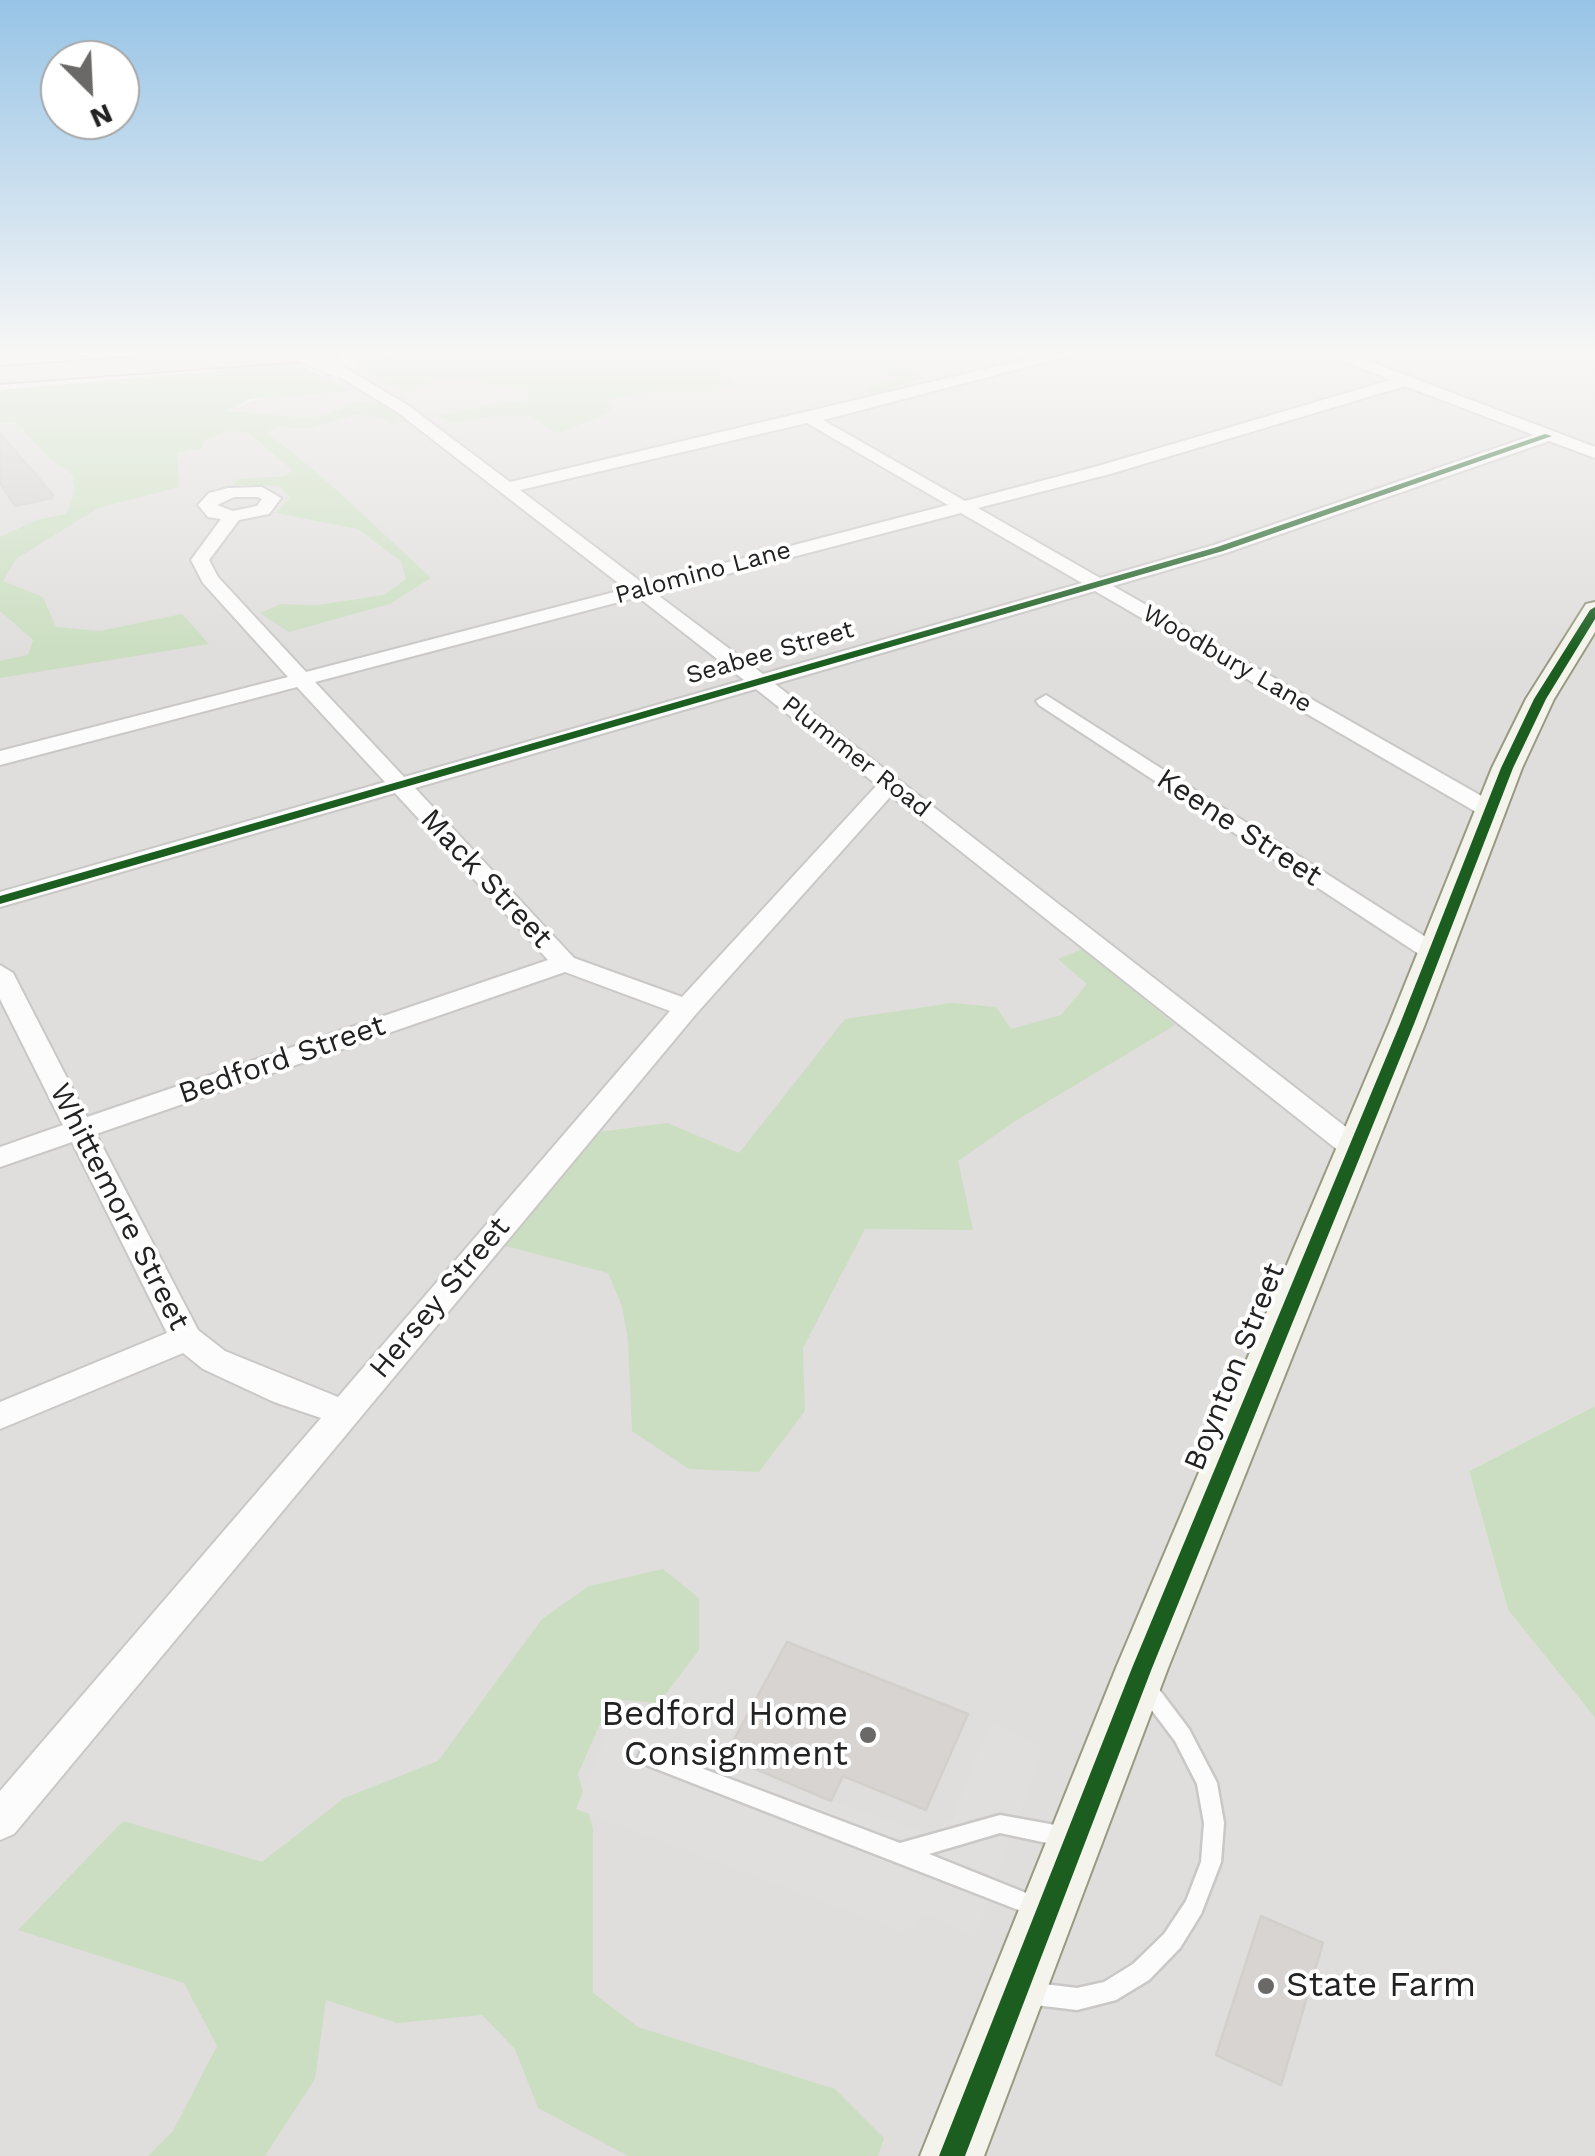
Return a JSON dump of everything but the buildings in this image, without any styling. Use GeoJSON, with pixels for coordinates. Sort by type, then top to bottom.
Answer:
{"type":"FeatureCollection","features":[{"type":"Feature","properties":{"kind":"street","name":"Plummer Road"},"geometry":{"type":"LineString","coordinates":[[456,452],[760,682],[1354,1148]]}},
{"type":"Feature","properties":{"kind":"street"},"geometry":{"type":"LineString","coordinates":[[502,489],[663,452]]}},
{"type":"Feature","properties":{"kind":"street","name":"Woodbury Lane"},"geometry":{"type":"LineString","coordinates":[[865,452],[1491,811]]}},
{"type":"Feature","properties":{"kind":"street","name":"Palomino Lane"},"geometry":{"type":"LineString","coordinates":[[0,758],[1166,452]]}},
{"type":"Feature","properties":{"kind":"street","name":"Seabee Street"},"geometry":{"type":"LineString","coordinates":[[0,900],[1098,585],[1286,528],[1504,452]]}},
{"type":"Feature","properties":{"kind":"street","name":"Mack Street"},"geometry":{"type":"LineString","coordinates":[[232,516],[202,551],[203,570],[564,963],[687,1008]]}},
{"type":"Feature","properties":{"kind":"street","name":"Boynton Street"},"geometry":{"type":"LineString","coordinates":[[952,2156],[1139,1677],[1491,811],[1540,699],[1595,610]]}},
{"type":"Feature","properties":{"kind":"street","name":"Keene Street"},"geometry":{"type":"LineString","coordinates":[[1046,701],[1434,953]]}},
{"type":"Feature","properties":{"kind":"street","name":"Hersey Street"},"geometry":{"type":"LineString","coordinates":[[0,1821],[687,1008],[890,784]]}},
{"type":"Feature","properties":{"kind":"street","name":"Bedford Street"},"geometry":{"type":"LineString","coordinates":[[0,1157],[564,963]]}},
{"type":"Feature","properties":{"kind":"street","name":"Whittemore Street"},"geometry":{"type":"LineString","coordinates":[[0,973],[186,1338],[214,1360],[286,1393],[343,1412]]}},
{"type":"Feature","properties":{"kind":"street"},"geometry":{"type":"LineString","coordinates":[[0,1416],[186,1338]]}},
{"type":"Feature","properties":{"kind":"lane"},"geometry":{"type":"LineString","coordinates":[[1017,1992],[1078,1998],[1108,1992],[1141,1972],[1172,1942],[1194,1907],[1211,1862],[1214,1823],[1207,1784],[1182,1736],[1139,1677]]}},
{"type":"Feature","properties":{"kind":"lane"},"geometry":{"type":"LineString","coordinates":[[648,1757],[1048,1912]]}},
{"type":"Feature","properties":{"kind":"lane"},"geometry":{"type":"LineString","coordinates":[[900,1853],[1000,1824],[1076,1839]]}},
{"type":"Feature","properties":{"kind":"shaded area"},"geometry":{"type":"Polygon","coordinates":[[[0,452],[1595,452],[1595,1406],[1469,1471],[1508,1610],[1595,1718],[1595,2156],[0,2156],[0,452]]]}},
{"type":"Feature","properties":{"kind":"shaded area"},"geometry":{"type":"Polygon","coordinates":[[[991,1723],[1043,1748],[974,1939],[924,1914],[904,1932],[576,1809],[610,1725],[929,1834],[953,1818],[991,1723]]]}},
{"type":"Feature","properties":{"kind":"green space"},"geometry":{"type":"Polygon","coordinates":[[[43,452],[180,452],[177,452],[179,487],[98,508],[16,559],[3,581],[43,597],[56,627],[100,631],[182,614],[209,644],[0,678],[0,661],[28,655],[33,640],[0,611],[0,537],[37,520],[66,514],[75,492],[72,474],[43,452]]]}},
{"type":"Feature","properties":{"kind":"green space"},"geometry":{"type":"Polygon","coordinates":[[[271,452],[291,452],[431,578],[390,604],[289,632],[260,613],[281,604],[317,605],[384,595],[406,579],[401,561],[358,529],[276,513],[290,498],[279,486],[233,485],[239,479],[284,476],[293,471],[271,452]]]}},
{"type":"Feature","properties":{"kind":"green space"},"geometry":{"type":"Polygon","coordinates":[[[1085,948],[1175,1025],[1017,1120],[958,1161],[973,1230],[865,1229],[803,1348],[805,1411],[759,1472],[689,1469],[632,1431],[628,1340],[622,1306],[608,1273],[502,1245],[599,1132],[667,1123],[739,1153],[845,1019],[952,1003],[996,1007],[1011,1029],[1061,1015],[1087,984],[1058,959],[1085,948]]]}},
{"type":"Feature","properties":{"kind":"green space"},"geometry":{"type":"Polygon","coordinates":[[[1595,1406],[1595,1718],[1508,1610],[1469,1471],[1595,1406]]]}},
{"type":"Feature","properties":{"kind":"green space"},"geometry":{"type":"Polygon","coordinates":[[[663,1569],[699,1598],[699,1650],[659,1703],[611,1699],[578,1774],[593,1829],[593,1993],[638,2027],[835,2089],[884,2138],[878,2156],[628,2156],[538,2108],[515,2049],[482,2015],[397,2023],[326,2000],[315,2079],[265,2156],[148,2156],[173,2131],[217,2046],[184,1983],[18,1930],[123,1821],[262,1862],[344,1798],[438,1761],[542,1619],[589,1586],[663,1569]]]}},
{"type":"Feature","properties":{"kind":"cycle path"},"geometry":{"type":"LineString","coordinates":[[0,900],[1220,549],[1503,452]]}},
{"type":"Feature","properties":{"kind":"cycle path"},"geometry":{"type":"LineString","coordinates":[[952,2156],[1142,1668],[1407,1024],[1507,768],[1540,699],[1595,610]]}},
{"type":"Feature","properties":{"kind":"place","name":"Bedford Home Consignment"},"geometry":{"type":"Point","coordinates":[868,1735]}},
{"type":"Feature","properties":{"kind":"place","name":"State Farm"},"geometry":{"type":"Point","coordinates":[1266,1986]}}]}
